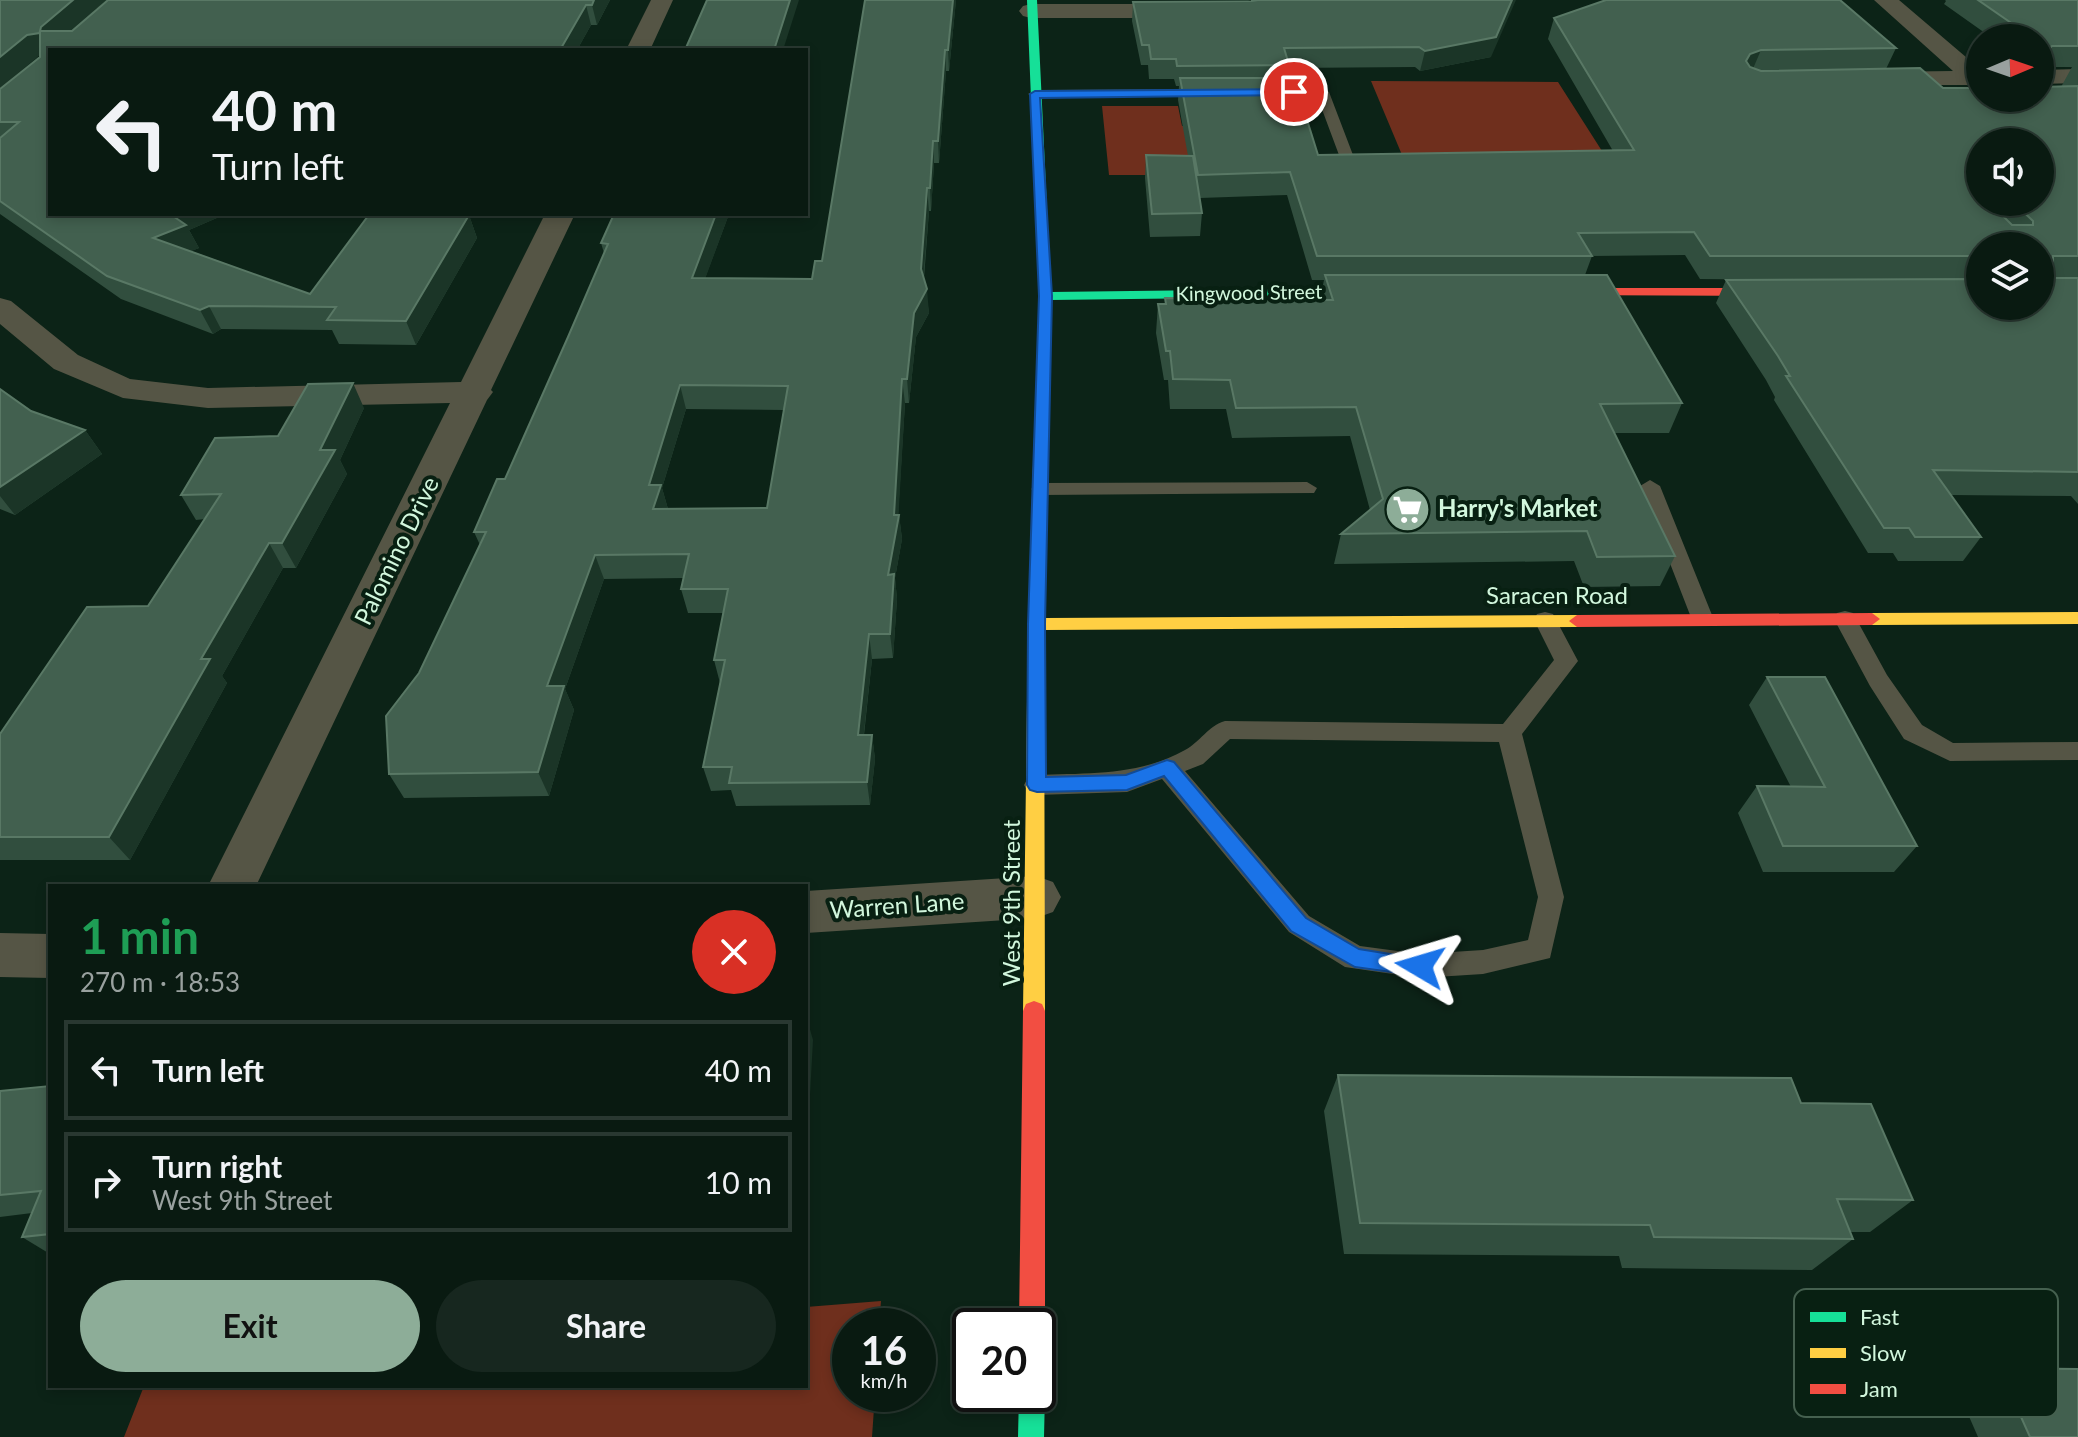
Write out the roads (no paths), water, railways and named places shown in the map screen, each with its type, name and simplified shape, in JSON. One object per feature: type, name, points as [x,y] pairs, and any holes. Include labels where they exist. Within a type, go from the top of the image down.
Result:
[{"type":"street","points":[[639,48],[662,0]]},
{"type":"street","points":[[1032,6],[1248,11],[1300,0]]},
{"type":"street","points":[[1885,0],[1966,68]]},
{"type":"street","name":"West 9th Street","points":[[1032,6],[1045,296],[1036,624],[1032,1308]]},
{"type":"street","points":[[2054,77],[2078,76]]},
{"type":"street","points":[[1848,80],[1966,78]]},
{"type":"street","name":"Palomino Drive","points":[[233,884],[476,392],[559,216]]},
{"type":"street","name":"Kingwood Street","points":[[1045,296],[1402,292]]},
{"type":"street","points":[[1544,292],[1807,292]]},
{"type":"street","points":[[0,308],[66,362],[123,388],[208,398],[476,392]]},
{"type":"street","name":"Saracen Road","points":[[1036,624],[2078,618]]},
{"type":"street","name":"Warren Lane","points":[[808,912],[1036,897]]},
{"type":"street","points":[[0,955],[48,956]]},
{"type":"street","points":[[1031,1437],[1032,1412]]},
{"type":"lane","points":[[1035,94],[1322,92],[1346,155]]},
{"type":"lane","points":[[1650,486],[1703,620]]},
{"type":"lane","points":[[1041,489],[1307,488]]},
{"type":"lane","points":[[1845,619],[1878,680],[1913,732],[1950,752],[2078,751]]},
{"type":"lane","points":[[1509,733],[1566,661],[1545,620]]},
{"type":"lane","points":[[1037,785],[1127,782],[1194,757],[1225,730],[1509,733]]},
{"type":"lane","points":[[1167,767],[1299,924],[1355,958],[1420,966],[1483,962],[1540,949],[1551,897],[1509,733]]},
{"type":"place","name":"Harry's Market","points":[[1407,509]]}]
